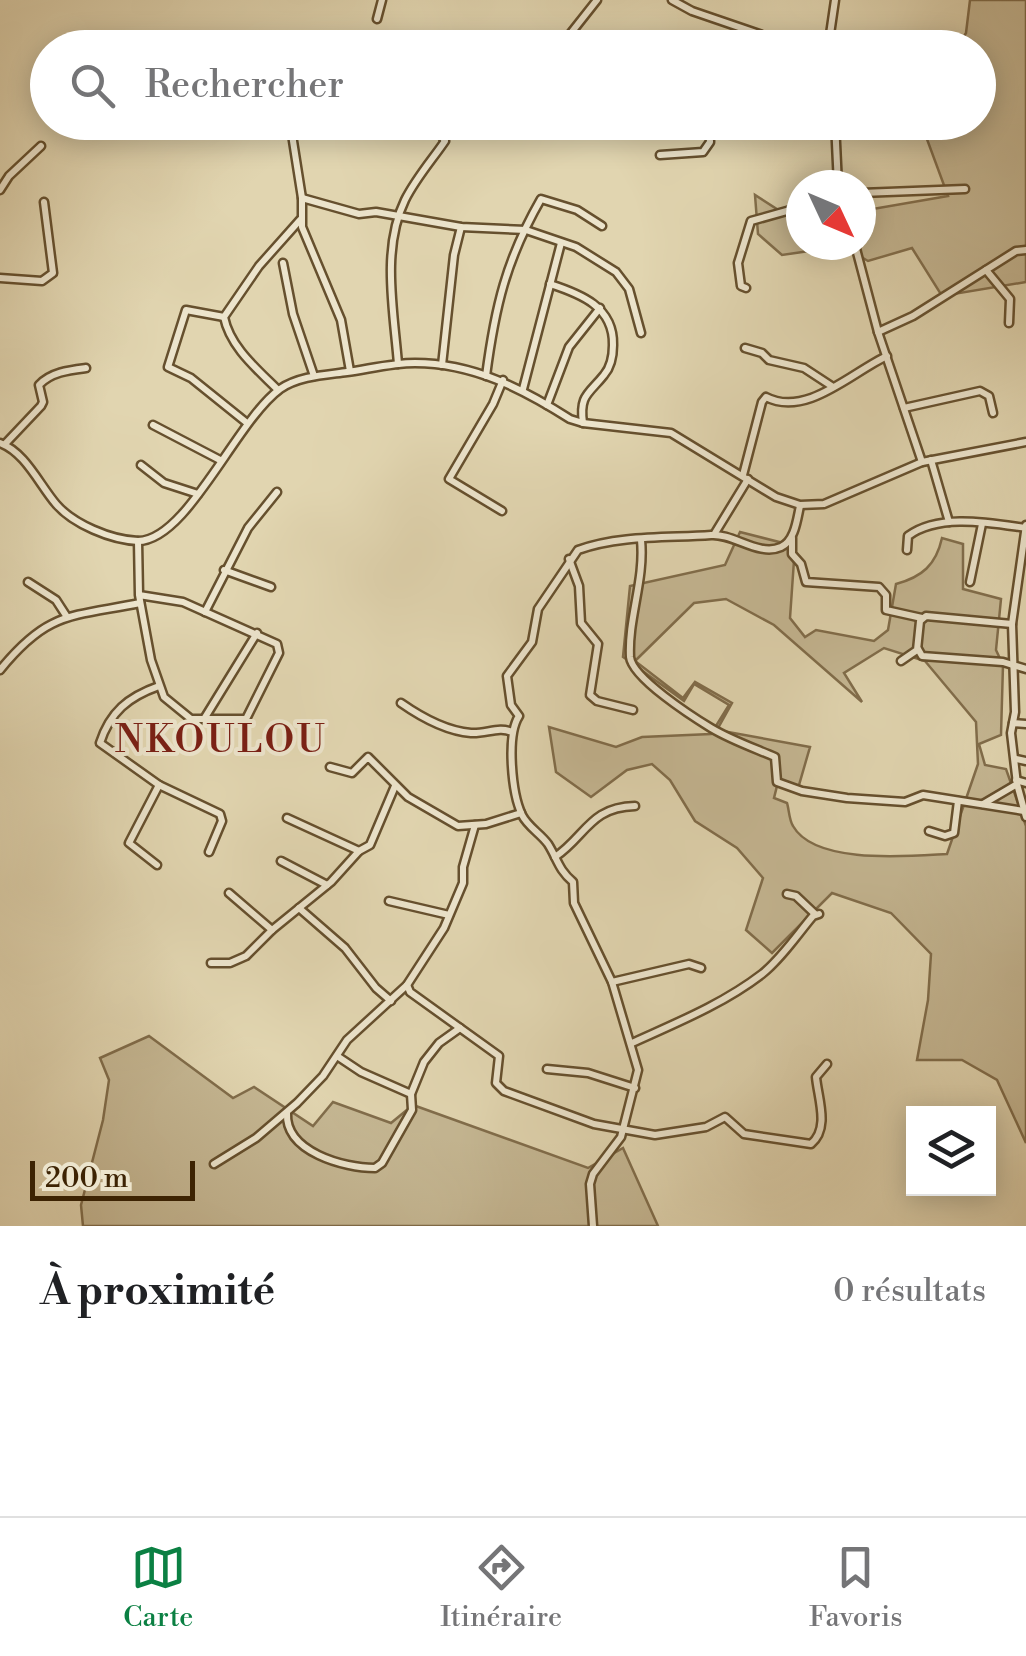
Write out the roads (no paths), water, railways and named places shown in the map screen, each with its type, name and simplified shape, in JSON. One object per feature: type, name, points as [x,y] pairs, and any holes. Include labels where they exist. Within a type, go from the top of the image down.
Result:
[{"type":"street","points":[[377,19],[382,0]]},
{"type":"street","points":[[573,30],[597,0]]},
{"type":"street","points":[[672,0],[692,12],[746,30]]},
{"type":"street","points":[[831,30],[836,0]]},
{"type":"street","points":[[293,140],[302,198],[301,219],[341,320],[350,371]]},
{"type":"street","points":[[398,364],[391,269],[398,217],[445,140]]},
{"type":"street","points":[[660,155],[706,149],[707,140]]},
{"type":"street","points":[[836,140],[837,170]]},
{"type":"street","points":[[0,190],[41,146]]},
{"type":"street","points":[[876,193],[965,189]]},
{"type":"street","points":[[302,198],[359,214],[376,212],[461,227],[526,230],[576,247],[616,272],[630,289],[641,334]]},
{"type":"street","points":[[486,376],[508,262],[544,198],[577,210],[602,226]]},
{"type":"street","points":[[0,278],[42,281],[52,273],[44,202]]},
{"type":"street","points":[[746,288],[741,286],[738,264],[751,222],[786,212]]},
{"type":"street","points":[[278,390],[236,346],[224,316],[259,266],[301,219]]},
{"type":"street","points":[[442,365],[454,254],[461,227]]},
{"type":"street","points":[[522,389],[561,244]]},
{"type":"street","points":[[878,332],[913,316],[1016,250],[1026,250]]},
{"type":"street","points":[[859,260],[878,332],[948,522]]},
{"type":"street","points":[[283,263],[293,314],[314,376]]},
{"type":"street","points":[[986,270],[1012,303],[1009,323]]},
{"type":"street","points":[[550,284],[576,293],[600,308],[612,326],[612,358],[582,404],[583,423]]},
{"type":"street","points":[[547,404],[569,347],[600,308]]},
{"type":"street","points":[[224,316],[184,312],[168,367],[191,378],[247,423]]},
{"type":"street","points":[[745,348],[762,353],[769,360],[804,368],[833,387]]},
{"type":"street","points":[[714,534],[745,477],[764,399],[792,404],[833,387],[888,356]]},
{"type":"street","points":[[86,368],[43,380],[41,406],[2,444],[15,450],[71,518],[111,535],[138,541],[150,540],[170,528],[247,423],[278,390],[314,376],[398,364],[442,365],[503,380],[583,423],[671,433],[776,496],[800,505],[824,504],[926,461],[1026,442]]},
{"type":"street","points":[[502,511],[449,478],[503,380]]},
{"type":"street","points":[[904,408],[980,392],[989,396],[993,413]]},
{"type":"street","points":[[153,425],[220,460]]},
{"type":"street","points":[[140,465],[164,483],[198,494]]},
{"type":"street","points":[[205,612],[248,528],[277,492]]},
{"type":"street","points":[[800,505],[792,554],[801,564],[806,582],[880,587],[886,595],[886,610],[922,618],[1012,624]]},
{"type":"street","points":[[641,540],[631,664],[675,704],[713,730],[772,756],[777,761],[777,782],[802,790],[876,800],[905,802],[923,794],[1025,814],[1013,724],[1012,624],[1026,527],[948,522],[912,532],[907,550]]},
{"type":"street","points":[[970,582],[982,524]]},
{"type":"street","points":[[593,1226],[589,1199],[593,1174],[618,1143],[638,1070],[612,982],[574,903],[573,882],[560,870],[556,857],[521,813],[513,780],[513,733],[519,716],[511,705],[508,676],[532,642],[538,609],[578,550],[600,543],[714,534],[778,549],[794,532]]},
{"type":"street","points":[[0,670],[42,627],[67,617],[139,599],[184,602],[273,640],[280,648],[250,716],[239,721],[184,715],[164,697],[158,686],[139,599],[138,541]]},
{"type":"street","points":[[569,559],[580,586],[580,623],[598,644],[590,695],[597,701],[633,710]]},
{"type":"street","points":[[224,570],[271,587]]},
{"type":"street","points":[[28,582],[56,600],[67,617]]},
{"type":"street","points":[[922,618],[918,647],[922,656],[1013,664],[1026,669]]},
{"type":"street","points":[[204,719],[257,633]]},
{"type":"street","points":[[1014,641],[1026,642]]},
{"type":"street","points":[[901,660],[918,647]]},
{"type":"street","points":[[158,686],[126,700],[114,713],[100,744],[159,785],[220,814],[222,821],[209,852]]},
{"type":"street","points":[[401,703],[436,723],[463,732],[484,733],[504,728],[513,733]]},
{"type":"street","points":[[1013,724],[1026,724]]},
{"type":"street","points":[[330,767],[352,773],[368,757],[395,786],[454,824],[476,825],[521,813]]},
{"type":"street","points":[[1016,759],[1026,761]]},
{"type":"street","points":[[983,804],[1020,782]]},
{"type":"street","points":[[157,865],[129,843],[159,785]]},
{"type":"street","points":[[211,963],[240,960],[327,885],[376,837],[395,786]]},
{"type":"street","points":[[928,831],[945,836],[954,833],[958,801]]},
{"type":"street","points":[[556,857],[600,814],[616,807],[634,806]]},
{"type":"street","points":[[287,818],[359,851]]},
{"type":"street","points":[[214,1164],[256,1138],[313,1088],[348,1040],[407,985],[449,916],[463,883],[463,867],[476,825]]},
{"type":"street","points":[[281,860],[327,885]]},
{"type":"street","points":[[229,893],[272,930]]},
{"type":"street","points":[[632,1043],[671,1022],[689,1018],[764,973],[817,914],[796,896],[787,894]]},
{"type":"street","points":[[389,901],[449,916]]},
{"type":"street","points":[[299,908],[345,948],[376,988],[392,1001]]},
{"type":"street","points":[[612,982],[689,964],[701,968]]},
{"type":"street","points":[[407,985],[410,992],[498,1056],[496,1083],[508,1094],[594,1124],[657,1136],[706,1126],[725,1117],[744,1134],[811,1144],[822,1125],[816,1077],[827,1064]]},
{"type":"street","points":[[287,1111],[289,1128],[305,1150],[376,1168],[412,1110],[410,1094],[427,1056],[461,1028]]},
{"type":"street","points":[[336,1055],[361,1072],[410,1094]]},
{"type":"street","points":[[548,1068],[588,1073],[635,1088]]},
{"type":"district","name":"NKOULOU","points":[[221,740]]}]
